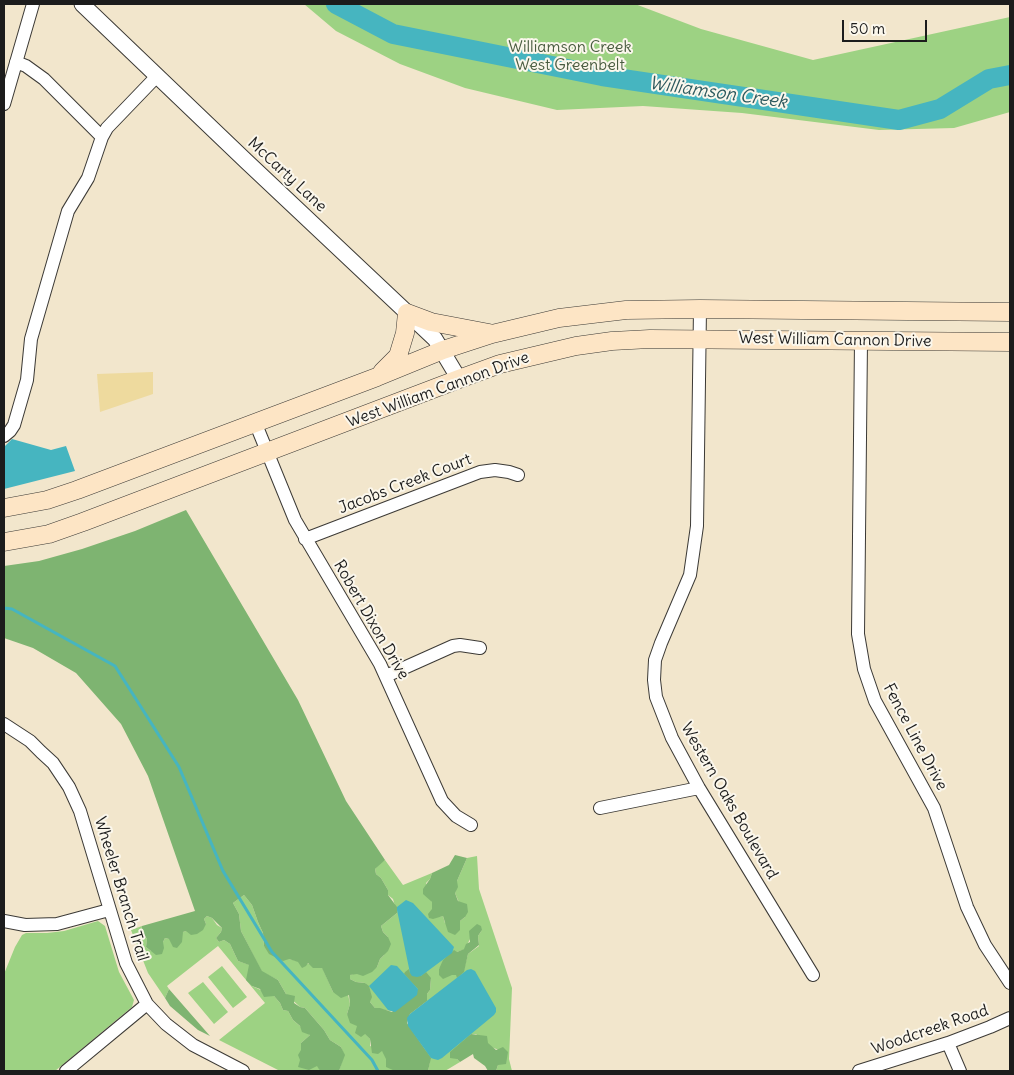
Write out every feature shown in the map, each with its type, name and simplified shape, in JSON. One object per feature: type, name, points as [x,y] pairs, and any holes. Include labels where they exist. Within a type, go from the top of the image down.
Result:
[{"type":"main road","name":"West William Cannon Drive","points":[[4,508],[47,500],[77,490],[377,377],[443,350],[492,334],[559,318],[602,312],[700,309],[1010,312]]},
{"type":"main road","points":[[377,377],[398,356],[405,332],[407,313],[431,322],[492,334]]},
{"type":"main road","name":"West William Cannon Drive","points":[[4,542],[49,534],[83,522],[500,364],[576,346],[640,339],[1010,342]]},
{"type":"street","points":[[4,104],[33,4]]},
{"type":"street","name":"McCarty Lane","points":[[82,4],[435,339],[459,379]]},
{"type":"street","points":[[16,62],[44,78],[102,137]]},
{"type":"street","points":[[4,436],[14,425],[27,380],[30,339],[68,211],[88,178],[102,137],[123,122],[160,80]]},
{"type":"street","name":"Western Oaks Boulevard","points":[[700,309],[697,526],[695,546],[690,575],[655,660],[654,680],[656,697],[661,714],[672,738],[699,788],[813,974]]},
{"type":"street","name":"Fence Line Drive","points":[[861,341],[858,634],[864,669],[875,701],[934,808],[967,907],[985,945],[1010,983]]},
{"type":"street","name":"Robert Dixon Drive","points":[[255,422],[295,520],[386,676],[442,801],[456,816],[471,825]]},
{"type":"street","name":"Jacobs Creek Court","points":[[305,539],[480,472],[496,470],[518,475]]},
{"type":"street","points":[[386,676],[453,646],[467,645],[480,648]]},
{"type":"street","name":"Wheeler Branch Trail","points":[[4,724],[30,741],[53,763],[69,787],[80,811],[126,963],[147,1004],[166,1024],[193,1045],[242,1071]]},
{"type":"street","points":[[600,808],[699,788]]},
{"type":"street","points":[[4,921],[25,925],[57,924],[109,910]]},
{"type":"street","points":[[66,1071],[147,1004]]},
{"type":"street","name":"Woodcreek Road","points":[[859,1071],[948,1043],[1010,1018]]},
{"type":"street","points":[[948,1043],[960,1071]]},
{"type":"green space","name":"Williamson Creek West Greenbelt","points":[[304,4],[635,4],[701,29],[813,60],[1010,17],[1010,112],[954,128],[879,130],[742,113],[643,106],[557,110],[465,88],[400,64],[336,31]]},
{"type":"green space","points":[[186,510],[298,700],[346,801],[385,860],[375,869],[376,874],[381,878],[388,890],[388,895],[397,907],[397,913],[381,926],[391,944],[372,972],[363,976],[357,974],[350,975],[350,979],[369,986],[372,997],[370,1002],[375,1008],[392,1012],[418,989],[404,974],[405,972],[409,969],[410,973],[421,976],[426,972],[431,978],[427,1001],[410,1014],[407,1023],[431,1058],[428,1071],[395,1071],[386,1067],[386,1059],[382,1051],[378,1054],[372,1053],[370,1039],[365,1034],[361,1037],[355,1033],[357,1026],[350,1023],[347,1014],[350,1004],[349,995],[341,998],[333,992],[322,968],[313,968],[308,963],[302,968],[298,962],[289,959],[283,961],[269,954],[264,946],[263,933],[252,905],[244,895],[233,903],[239,914],[241,931],[262,971],[278,980],[286,994],[295,996],[294,1003],[305,1008],[330,1040],[341,1047],[345,1055],[339,1071],[320,1071],[317,1066],[309,1070],[298,1067],[301,1043],[310,1035],[302,1032],[300,1026],[293,1020],[288,1011],[283,1010],[274,996],[264,997],[260,989],[252,986],[246,980],[249,965],[238,961],[230,944],[224,940],[219,942],[216,938],[222,928],[212,918],[207,916],[204,919],[206,924],[203,930],[197,934],[191,935],[186,931],[183,932],[182,942],[177,948],[173,947],[169,939],[165,938],[162,954],[156,955],[146,947],[147,939],[141,931],[142,926],[195,911],[148,776],[121,724],[76,673],[33,648],[4,638],[4,566],[39,561],[82,549],[135,531]]},
{"type":"green space","points":[[455,855],[467,858],[457,881],[458,887],[455,893],[458,901],[467,904],[468,912],[460,921],[460,930],[455,935],[448,932],[443,916],[433,919],[429,918],[428,914],[432,909],[432,902],[423,894],[423,889],[432,873],[449,865]]},
{"type":"green space","points":[[477,856],[479,889],[512,988],[509,1059],[512,1071],[496,1071],[499,1050],[491,1047],[476,1034],[471,1034],[457,1059],[460,1062],[445,1071],[428,1071],[430,1061],[410,1014],[427,1001],[431,978],[395,1012],[375,1008],[370,1002],[371,994],[365,983],[350,979],[350,975],[377,967],[384,955],[388,937],[383,932],[381,926],[397,913],[393,899],[388,895],[388,890],[381,878],[376,874],[375,869],[380,863],[385,860],[403,885],[432,873],[426,883],[432,902],[432,909],[437,917],[443,916],[445,923],[460,921],[465,917],[455,893],[457,881],[467,858]],"holes":[[[482,930],[478,936],[479,946],[468,954],[464,969],[456,975],[439,969],[457,952],[465,949],[471,937]]]},
{"type":"green space","points":[[244,895],[252,905],[263,933],[264,946],[289,959],[322,967],[333,992],[348,994],[350,1004],[347,1014],[370,1039],[370,1046],[382,1050],[395,1071],[339,1071],[344,1055],[341,1047],[330,1040],[305,1008],[300,1007],[286,994],[278,980],[262,972],[241,931],[239,914],[233,903]]},
{"type":"green space","points":[[207,916],[212,918],[222,928],[216,938],[219,942],[224,940],[230,944],[238,961],[250,965],[252,986],[274,996],[283,1010],[288,1011],[293,1020],[310,1035],[301,1043],[301,1050],[318,1066],[320,1071],[280,1071],[219,1040],[265,1003],[218,946],[167,986],[169,989],[165,998],[148,973],[131,930],[142,926],[141,931],[147,939],[146,947],[151,951],[163,942],[165,938],[169,939],[206,924],[204,919]]},
{"type":"green space","points":[[98,921],[105,926],[119,972],[134,1000],[132,1007],[55,1071],[4,1071],[4,974],[22,935],[26,933],[64,931]]},
{"type":"green space","points":[[477,924],[481,926],[482,930],[478,936],[479,945],[468,954],[464,972],[457,978],[456,975],[452,975],[443,979],[439,975],[439,969],[443,960],[454,950],[457,952],[464,949],[466,944],[470,942],[469,931]]},
{"type":"green space","points":[[222,966],[247,997],[233,1008],[208,977]]},
{"type":"green space","points":[[203,982],[228,1012],[214,1024],[188,993]]},
{"type":"green space","points":[[169,989],[210,1036],[198,1030],[170,1006],[165,998]]},
{"type":"green space","points":[[471,1034],[487,1036],[488,1043],[496,1050],[503,1047],[508,1052],[506,1064],[498,1065],[496,1071],[488,1071],[485,1066],[474,1058],[473,1054],[460,1062],[457,1059],[450,1058],[450,1052]]},
{"type":"sand","points":[[153,372],[153,394],[100,412],[97,374]]},
{"type":"water","points":[[12,439],[51,450],[66,446],[75,471],[4,489],[4,447]]},
{"type":"water","points":[[406,900],[413,903],[454,947],[452,953],[417,977],[412,976],[410,973],[397,910],[397,907]]},
{"type":"water","points":[[391,965],[397,966],[418,989],[417,995],[395,1012],[388,1010],[369,986]]},
{"type":"water","points":[[467,970],[475,971],[496,1008],[496,1012],[442,1058],[438,1060],[431,1058],[408,1026],[407,1018]]},
{"type":"waterway","name":"Williamson Creek","points":[[336,4],[393,34],[602,76],[899,120],[940,109],[989,79],[1010,75]]},
{"type":"waterway","points":[[4,608],[12,609],[115,666],[179,767],[223,871],[272,952],[372,1060],[378,1071]]}]
